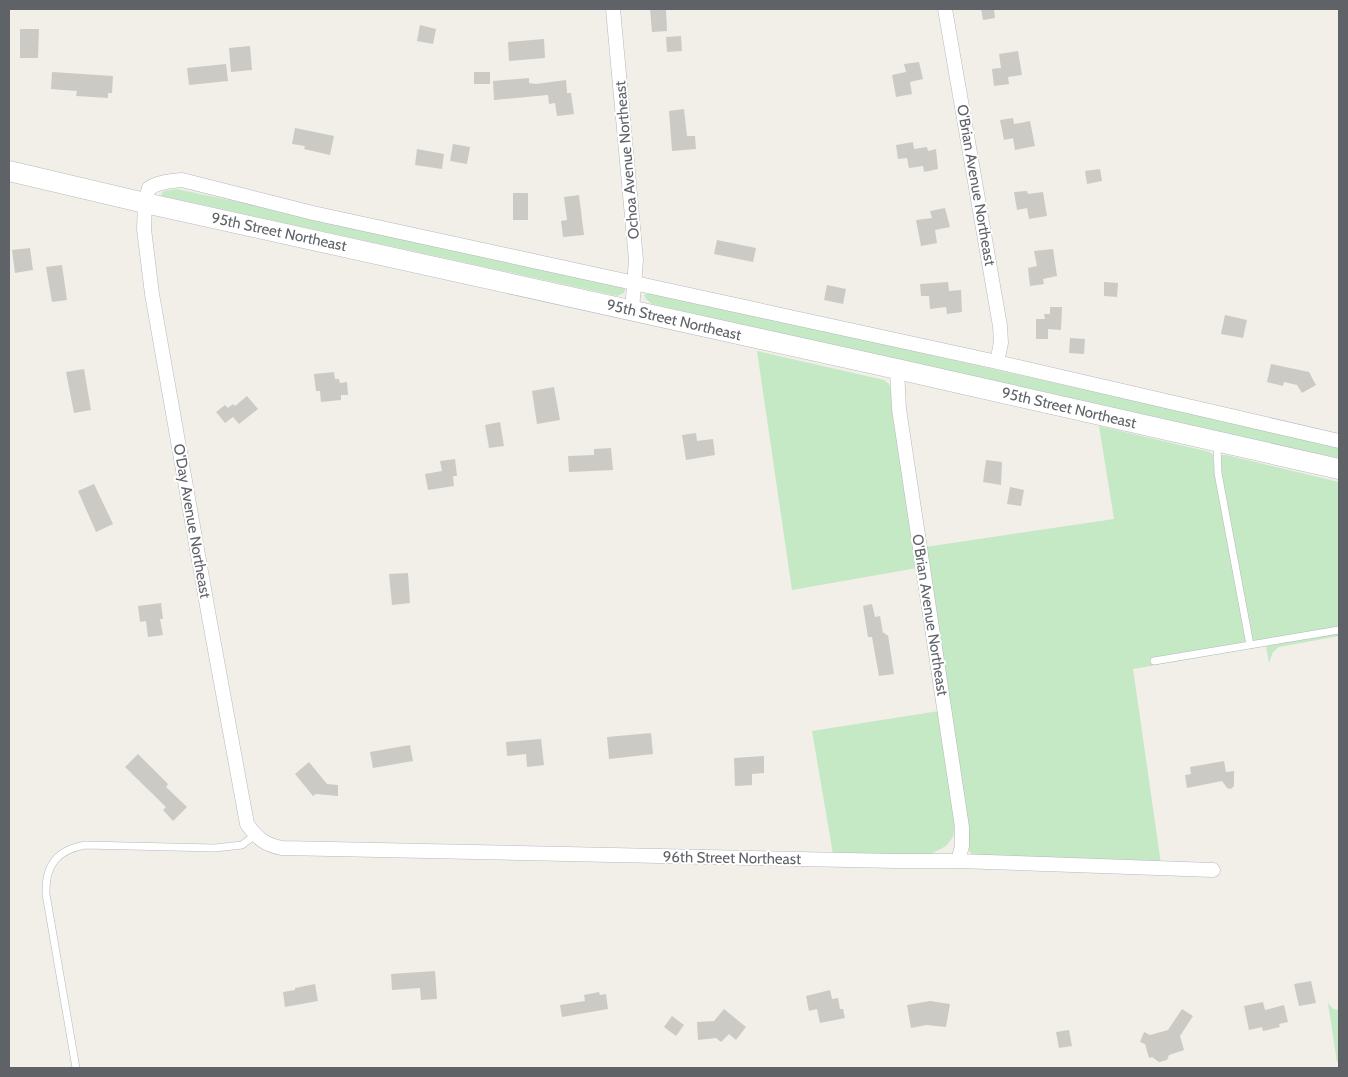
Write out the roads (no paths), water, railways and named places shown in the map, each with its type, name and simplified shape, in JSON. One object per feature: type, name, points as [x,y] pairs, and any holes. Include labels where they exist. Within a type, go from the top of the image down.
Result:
[{"type":"main road","name":"95th Street Northeast","points":[[9,171],[1339,469]]},
{"type":"street","name":"Ochoa Avenue Northeast","points":[[613,9],[636,260],[632,310]]},
{"type":"street","name":"O'Brian Avenue Northeast","points":[[945,9],[1000,326],[1001,343],[997,362]]},
{"type":"street","points":[[145,203],[149,188],[156,184],[182,180],[313,213],[997,362],[1339,441]]},
{"type":"street","name":"O'Day Avenue Northeast","points":[[145,203],[144,229],[152,294],[247,824],[255,835]]},
{"type":"street","name":"O'Brian Avenue Northeast","points":[[897,369],[899,409],[962,827],[962,846],[958,861]]},
{"type":"street","name":"96th Street Northeast","points":[[255,835],[270,846],[282,848],[958,861],[1213,870]]},
{"type":"lane","points":[[1217,442],[1218,473],[1250,645]]},
{"type":"lane","points":[[1154,661],[1339,630]]},
{"type":"lane","points":[[76,1068],[46,894],[45,884],[54,862],[62,852],[73,847],[85,845],[237,847],[255,835]]}]
